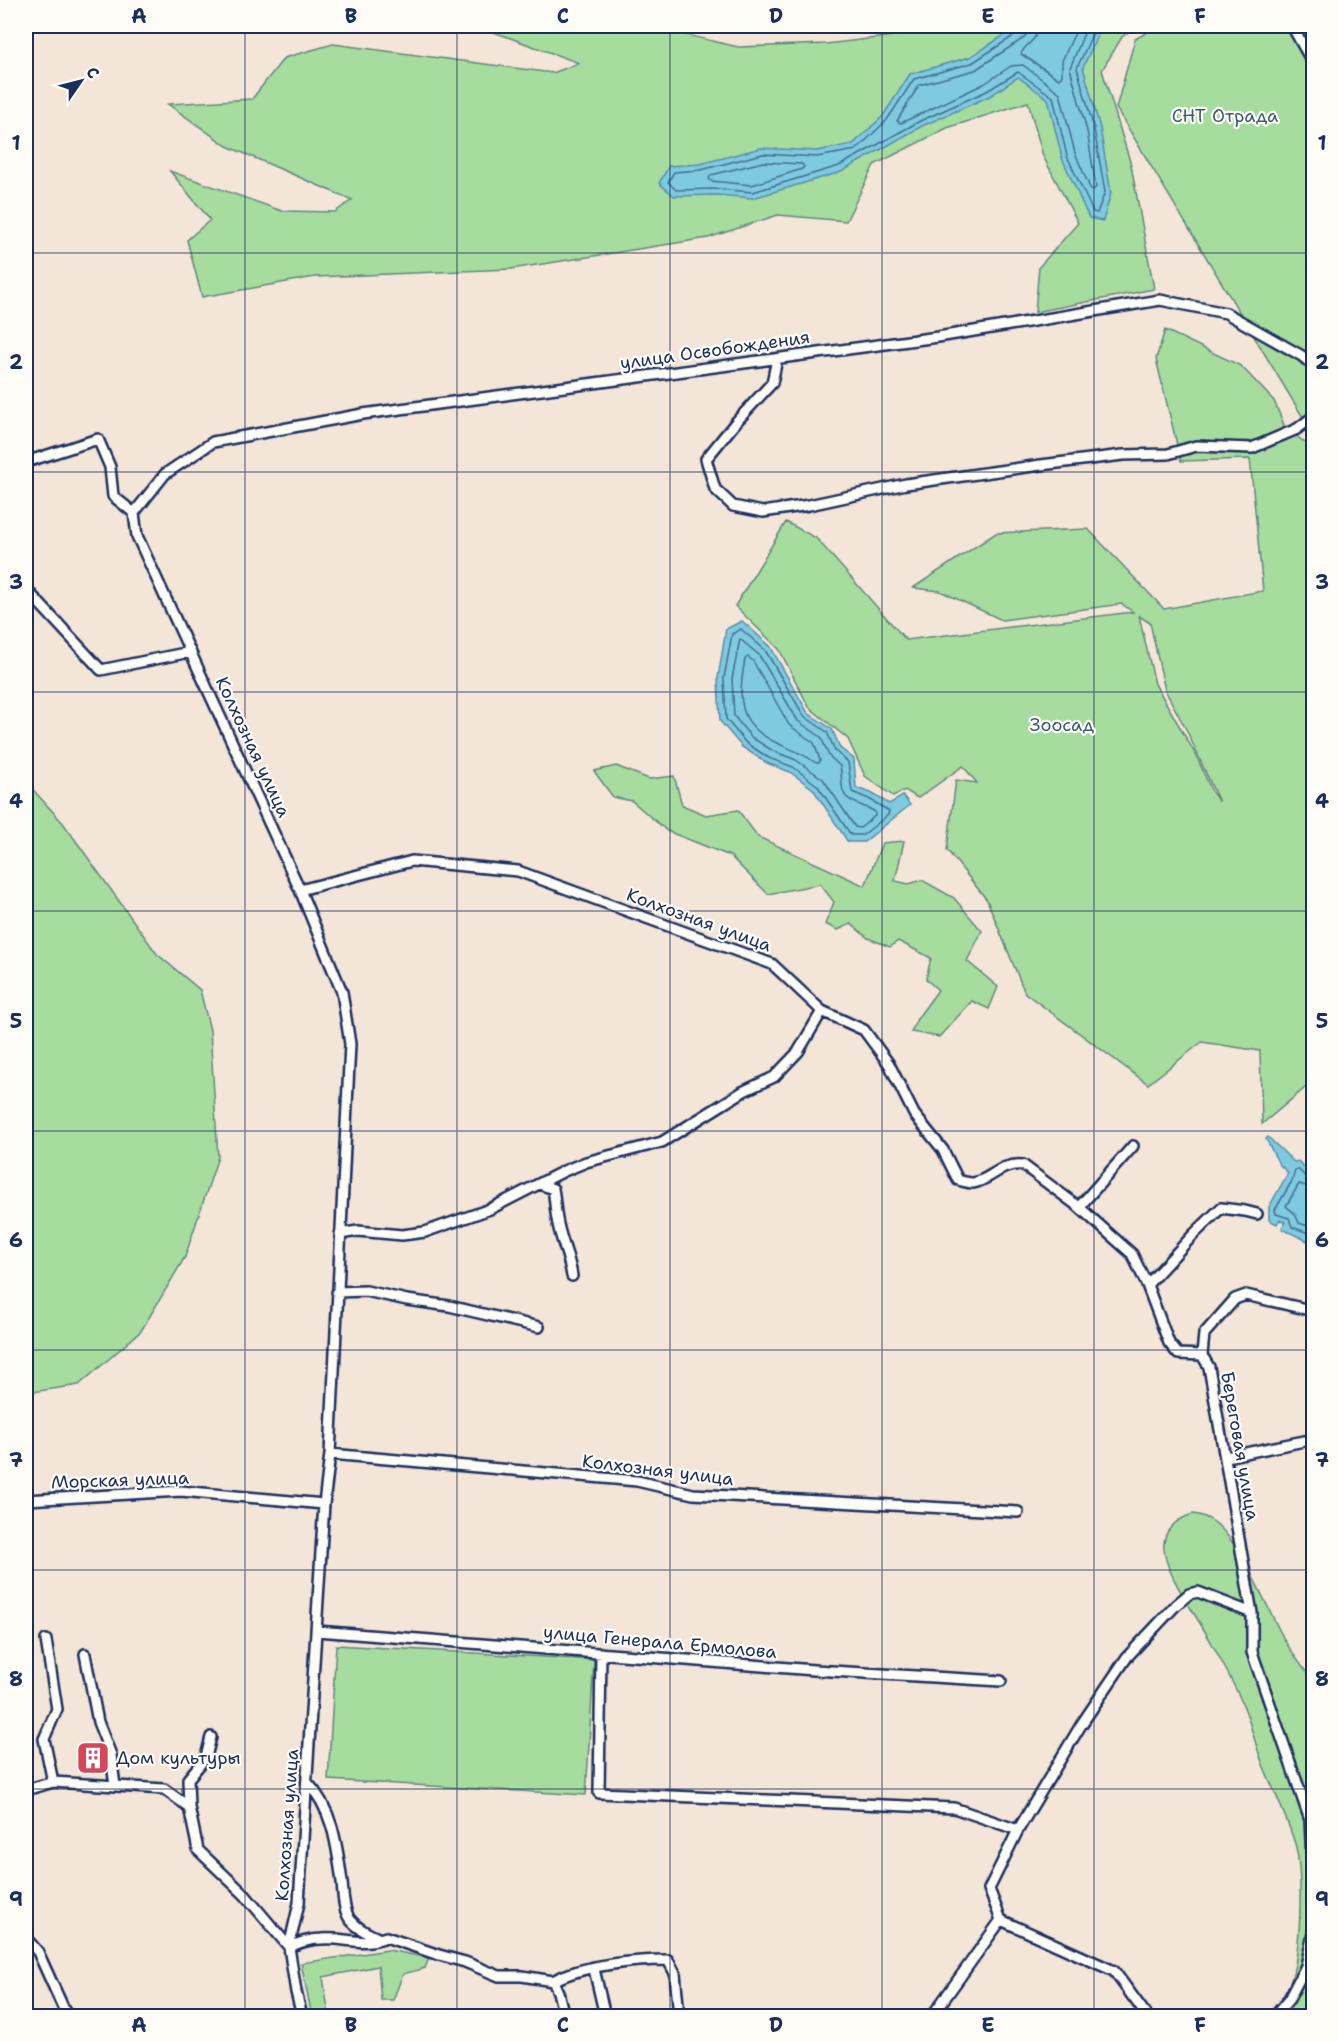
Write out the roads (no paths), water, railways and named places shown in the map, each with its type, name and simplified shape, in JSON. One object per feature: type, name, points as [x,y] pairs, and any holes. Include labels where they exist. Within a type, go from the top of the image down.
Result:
[{"type":"street","points":[[1292,26],[1314,65]]},
{"type":"street","name":"улица Освобождения","points":[[134,513],[165,474],[213,442],[363,414],[938,337],[1160,300],[1226,313],[1302,356],[1314,366]]},
{"type":"street","points":[[777,358],[772,383],[706,459],[715,489],[734,507],[763,512],[809,505],[906,484],[1123,455],[1168,454],[1196,446],[1252,448],[1297,429],[1314,416]]},
{"type":"street","points":[[26,462],[98,439],[110,467],[113,496],[134,513]]},
{"type":"street","name":"Колхозная улица","points":[[134,513],[137,536],[300,890],[342,992],[350,1044],[330,1454],[324,1504],[299,1903],[289,1947],[302,2016]]},
{"type":"street","points":[[26,589],[101,670],[190,652]]},
{"type":"street","name":"Колхозная улица","points":[[300,890],[412,861],[518,871],[772,964],[822,1011],[864,1030],[889,1064],[914,1114],[943,1150],[958,1180],[974,1183],[1007,1166],[1023,1165],[1079,1207]]},
{"type":"street","points":[[340,1234],[358,1231],[402,1234],[425,1232],[490,1209],[586,1162],[662,1142],[744,1091],[774,1077],[798,1052],[822,1011]]},
{"type":"street","points":[[1079,1207],[1132,1146]]},
{"type":"street","points":[[540,1184],[553,1189],[557,1219],[572,1275]]},
{"type":"street","name":"Береговая улица","points":[[1079,1207],[1132,1254],[1147,1285],[1169,1343],[1178,1354],[1202,1355],[1209,1367],[1252,1613],[1252,1652],[1312,1819],[1314,1906]]},
{"type":"street","points":[[1147,1285],[1221,1208],[1245,1210],[1257,1214]]},
{"type":"street","points":[[337,1292],[366,1291],[449,1306],[539,1328]]},
{"type":"street","points":[[1202,1355],[1204,1334],[1235,1299],[1246,1295],[1314,1311]]},
{"type":"street","points":[[1226,1457],[1314,1439]]},
{"type":"street","name":"Колхозная улица","points":[[330,1454],[637,1481],[693,1494],[1018,1512]]},
{"type":"street","name":"Морская улица","points":[[26,1500],[181,1491],[324,1504]]},
{"type":"street","points":[[1147,2016],[1114,1971],[1001,1920],[989,1889],[1018,1830],[1081,1725],[1127,1657],[1176,1605],[1189,1594],[1198,1592],[1252,1613]]},
{"type":"street","name":"улица Генерала Ермолова","points":[[317,1631],[814,1670],[1001,1681]]},
{"type":"street","points":[[46,1640],[57,1709],[44,1739],[53,1782]]},
{"type":"street","points":[[601,1653],[599,1794],[954,1809],[1018,1830]]},
{"type":"street","points":[[85,1654],[98,1722],[111,1755],[115,1786]]},
{"type":"street","points":[[211,1737],[206,1757],[188,1779],[189,1807],[198,1850],[245,1895],[289,1947],[304,1941],[321,1939],[371,1943],[386,1937],[465,1962],[499,1976],[522,1976],[553,1981],[594,1969],[641,1960],[668,1960],[675,1973],[679,2016]]},
{"type":"street","points":[[26,1790],[53,1782],[164,1789],[189,1807]]},
{"type":"street","points":[[307,1782],[323,1807],[333,1829],[339,1852],[345,1908],[350,1919],[361,1929],[380,1939]]},
{"type":"street","points":[[932,2016],[1001,1920]]},
{"type":"street","points":[[1275,2016],[1289,1999],[1306,1966],[1314,1929]]},
{"type":"street","points":[[26,1938],[38,1952],[67,2016]]},
{"type":"street","points":[[594,1969],[605,2016]]},
{"type":"street","points":[[553,1981],[564,2016]]},
{"type":"water","points":[[1019,26],[1102,26],[1083,67],[1100,128],[1111,193],[1103,221],[1089,218],[1062,158],[1048,99],[1018,77],[990,96],[922,126],[841,172],[753,198],[716,195],[674,196],[659,183],[669,166],[700,164],[761,148],[817,151],[853,144],[883,116],[910,74],[970,57]]},
{"type":"water","points":[[742,621],[770,646],[808,713],[832,729],[840,748],[854,759],[856,788],[871,793],[889,804],[903,796],[910,805],[864,842],[848,842],[813,789],[790,772],[767,763],[742,747],[720,721],[718,678],[726,629]]},
{"type":"water","points":[[1268,1137],[1294,1162],[1298,1161],[1313,1176],[1314,1238],[1310,1242],[1282,1229],[1285,1222],[1279,1220],[1277,1224],[1269,1220],[1269,1207],[1288,1173],[1279,1164],[1266,1139]]},
{"type":"place","name":"Дом культуры","points":[[93,1758]]},
{"type":"park label","name":"СНТ Отрада","points":[[1225,116]]},
{"type":"park label","name":"Зоосад","points":[[1062,725]]}]
